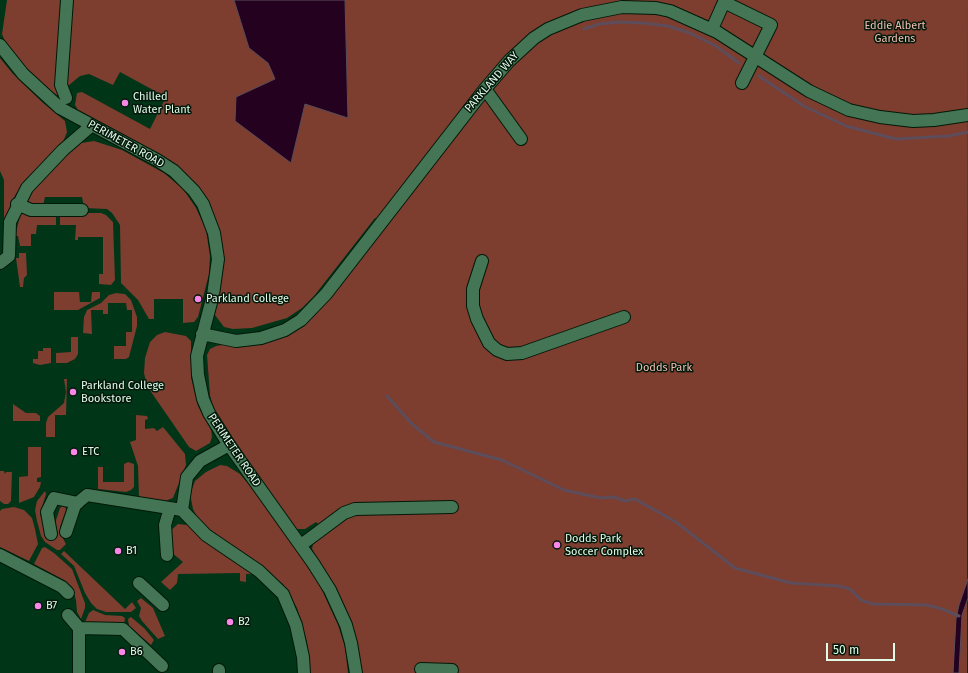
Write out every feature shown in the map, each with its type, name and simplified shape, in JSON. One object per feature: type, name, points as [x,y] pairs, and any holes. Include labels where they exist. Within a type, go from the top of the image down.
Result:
[{"type":"street","points":[[66,98],[61,85],[67,0]]},
{"type":"street","points":[[712,29],[724,2],[771,25],[742,83]]},
{"type":"street","name":"PARKLAND WAY","points":[[202,334],[236,341],[261,338],[285,330],[301,320],[326,294],[485,89],[509,61],[534,38],[562,22],[598,11],[622,7],[656,8],[681,16],[712,29],[809,91],[828,101],[865,115],[913,121],[934,120],[968,115]]},
{"type":"street","name":"PERIMETER ROAD","points":[[0,45],[23,74],[52,102],[174,171],[194,191],[203,204],[214,232],[218,259],[213,295],[197,356],[200,384],[209,413],[229,445],[301,545],[330,590],[339,606],[351,643],[356,673]]},
{"type":"street","points":[[485,89],[521,139]]},
{"type":"street","points":[[0,263],[9,256],[10,222],[17,204],[27,188],[63,150],[92,125]]},
{"type":"street","points":[[17,204],[31,210],[82,210]]},
{"type":"street","points":[[482,260],[473,289],[473,306],[477,319],[489,343],[497,350],[507,354],[522,353],[624,316]]},
{"type":"street","points":[[167,555],[165,525],[176,509],[187,477],[200,461],[229,445]]},
{"type":"street","points":[[66,532],[75,505],[87,496],[176,509],[206,534],[259,571],[283,594],[296,625],[303,657],[304,673]]},
{"type":"street","points":[[52,534],[47,512],[54,498],[78,503]]},
{"type":"street","points":[[301,545],[344,513],[355,509],[452,507]]},
{"type":"street","points":[[0,555],[62,587],[68,593]]},
{"type":"street","points":[[139,584],[163,605]]},
{"type":"street","points":[[68,614],[79,628],[76,672]]},
{"type":"street","points":[[79,628],[123,629],[162,666]]},
{"type":"street","points":[[421,669],[452,670]]},
{"type":"green space","name":"Dodds Park","points":[[7,0],[234,0],[249,48],[268,63],[275,79],[236,97],[291,163],[305,104],[348,118],[345,0],[968,0],[967,673],[360,673],[350,626],[341,598],[312,549],[313,544],[327,532],[316,522],[305,529],[296,529],[222,426],[214,412],[210,395],[207,355],[210,349],[216,346],[284,335],[386,224],[375,218],[314,296],[302,308],[287,318],[252,328],[233,329],[224,327],[215,315],[215,305],[223,266],[222,243],[216,221],[202,192],[187,175],[162,156],[78,110],[75,105],[77,93],[82,92],[150,129],[166,97],[120,72],[113,85],[89,74],[80,76],[57,95],[48,90],[25,70],[8,49],[2,34]]},
{"type":"green space","points":[[0,58],[13,74],[42,102],[65,121],[67,132],[63,142],[24,181],[13,199],[4,226],[4,180],[0,171]]},
{"type":"green space","points":[[94,141],[122,150],[164,173],[183,189],[196,208],[206,230],[210,256],[209,274],[198,317],[194,322],[183,323],[183,299],[154,299],[154,319],[149,319],[138,300],[121,283],[120,225],[112,213],[107,209],[84,208],[82,197],[45,197],[43,206],[26,203],[30,193],[35,187],[74,148],[81,143]]},
{"type":"green space","points":[[21,212],[56,214],[56,225],[37,225],[36,234],[31,234],[31,246],[20,246],[18,236],[15,236]]},
{"type":"green space","points":[[60,213],[101,213],[106,215],[113,222],[115,280],[111,285],[99,284],[99,274],[103,274],[103,237],[78,237],[78,240],[75,240],[76,225],[60,225]]},
{"type":"green space","points":[[19,253],[26,253],[27,275],[24,278],[23,287],[20,287],[16,258],[19,258]]},
{"type":"green space","points":[[54,292],[79,292],[80,302],[91,302],[92,292],[100,292],[100,298],[78,310],[54,310]]},
{"type":"green space","points":[[116,293],[125,294],[131,300],[137,317],[137,326],[129,357],[126,359],[114,359],[114,346],[126,346],[126,332],[132,332],[132,310],[127,310],[126,303],[108,303],[108,314],[103,314],[103,310],[91,310],[92,334],[83,333],[84,317],[87,310],[101,303],[109,295]]},
{"type":"green space","points":[[165,332],[186,336],[191,341],[191,377],[198,406],[211,430],[212,437],[210,443],[196,451],[189,447],[147,386],[144,373],[145,358],[150,342],[157,335]]},
{"type":"green space","points":[[71,337],[78,337],[78,354],[75,359],[67,363],[56,363],[56,353],[71,352]]},
{"type":"green space","points":[[43,348],[51,348],[51,363],[40,365],[33,363],[33,359],[38,359],[38,351],[43,351]]},
{"type":"green space","points":[[64,379],[67,379],[66,415],[55,415],[55,437],[46,437],[46,423],[48,417],[64,403],[66,392]]},
{"type":"green space","points":[[13,404],[26,413],[36,413],[40,416],[40,421],[13,421]]},
{"type":"green space","points":[[136,415],[147,416],[148,419],[145,420],[145,429],[154,428],[157,431],[163,427],[185,454],[186,465],[173,498],[165,501],[139,498],[138,466],[130,442],[136,440]]},
{"type":"green space","points":[[28,447],[41,447],[41,477],[37,478],[37,482],[41,482],[40,487],[34,497],[19,503],[19,477],[28,476]]},
{"type":"green space","points":[[128,462],[134,464],[134,487],[131,490],[126,492],[98,489],[98,467],[103,467],[103,482],[124,482],[124,464]]},
{"type":"green space","points":[[220,465],[227,466],[240,474],[316,577],[338,625],[345,647],[348,673],[310,673],[307,642],[297,608],[283,584],[200,523],[193,509],[190,494],[195,481],[206,472]]},
{"type":"green space","points":[[0,471],[4,471],[5,474],[6,472],[12,472],[11,501],[8,504],[4,504],[0,501]]},
{"type":"green space","points":[[45,491],[46,494],[40,514],[45,529],[46,539],[55,539],[56,520],[60,508],[65,506],[66,510],[60,527],[60,533],[66,544],[60,550],[57,550],[45,542],[41,536],[37,521],[35,510],[37,501]]},
{"type":"green space","points":[[14,507],[24,510],[32,518],[38,544],[29,561],[0,547],[0,511],[2,509]]},
{"type":"green space","points":[[178,524],[187,525],[203,539],[255,574],[246,574],[246,582],[240,581],[240,573],[178,574],[177,583],[170,590],[161,582],[183,562],[171,552],[169,532]]},
{"type":"green space","points":[[45,547],[72,569],[85,603],[85,608],[81,619],[77,612],[76,600],[72,587],[64,580],[34,564],[42,548]]},
{"type":"green space","points":[[64,551],[125,609],[132,602],[136,608],[131,612],[106,612],[97,609],[85,593],[74,566],[61,554]]},
{"type":"green space","points":[[141,598],[153,608],[165,636],[158,639],[142,621],[139,616],[141,608],[137,601]]},
{"type":"green space","points":[[93,610],[105,615],[122,616],[125,618],[124,624],[118,622],[85,622],[89,613]]},
{"type":"green space","points":[[131,617],[144,628],[154,640],[151,645],[129,626],[128,619]]},
{"type":"shaded area","points":[[234,0],[345,0],[348,118],[305,104],[291,163],[235,121],[236,97],[275,79],[268,63],[249,48]]},
{"type":"shaded area","points":[[968,579],[968,598],[962,615],[959,673],[953,673],[956,619]]},
{"type":"waterway","points":[[584,29],[599,24],[619,22],[668,26],[690,33],[716,46],[739,63]]},
{"type":"waterway","points":[[759,76],[804,106],[846,126],[896,139],[949,136],[968,132]]},
{"type":"waterway","points":[[387,396],[412,424],[434,442],[502,460],[564,490],[601,498],[613,497],[625,501],[635,499],[676,522],[735,568],[791,583],[839,586],[850,589],[861,600],[873,604],[927,605],[959,616]]},
{"type":"place","name":"Chilled Water Plant","points":[[125,103]]},
{"type":"place","name":"Parkland College","points":[[198,299]]},
{"type":"place","name":"Parkland College Bookstore","points":[[73,392]]},
{"type":"place","name":"ETC","points":[[74,452]]},
{"type":"place","name":"Dodds Park Soccer Complex","points":[[557,545]]},
{"type":"place","name":"B1","points":[[118,551]]},
{"type":"place","name":"B7","points":[[38,606]]},
{"type":"place","name":"B2","points":[[230,622]]},
{"type":"place","name":"B6","points":[[122,652]]},
{"type":"park label","name":"Eddie Albert Gardens","points":[[895,32]]}]
